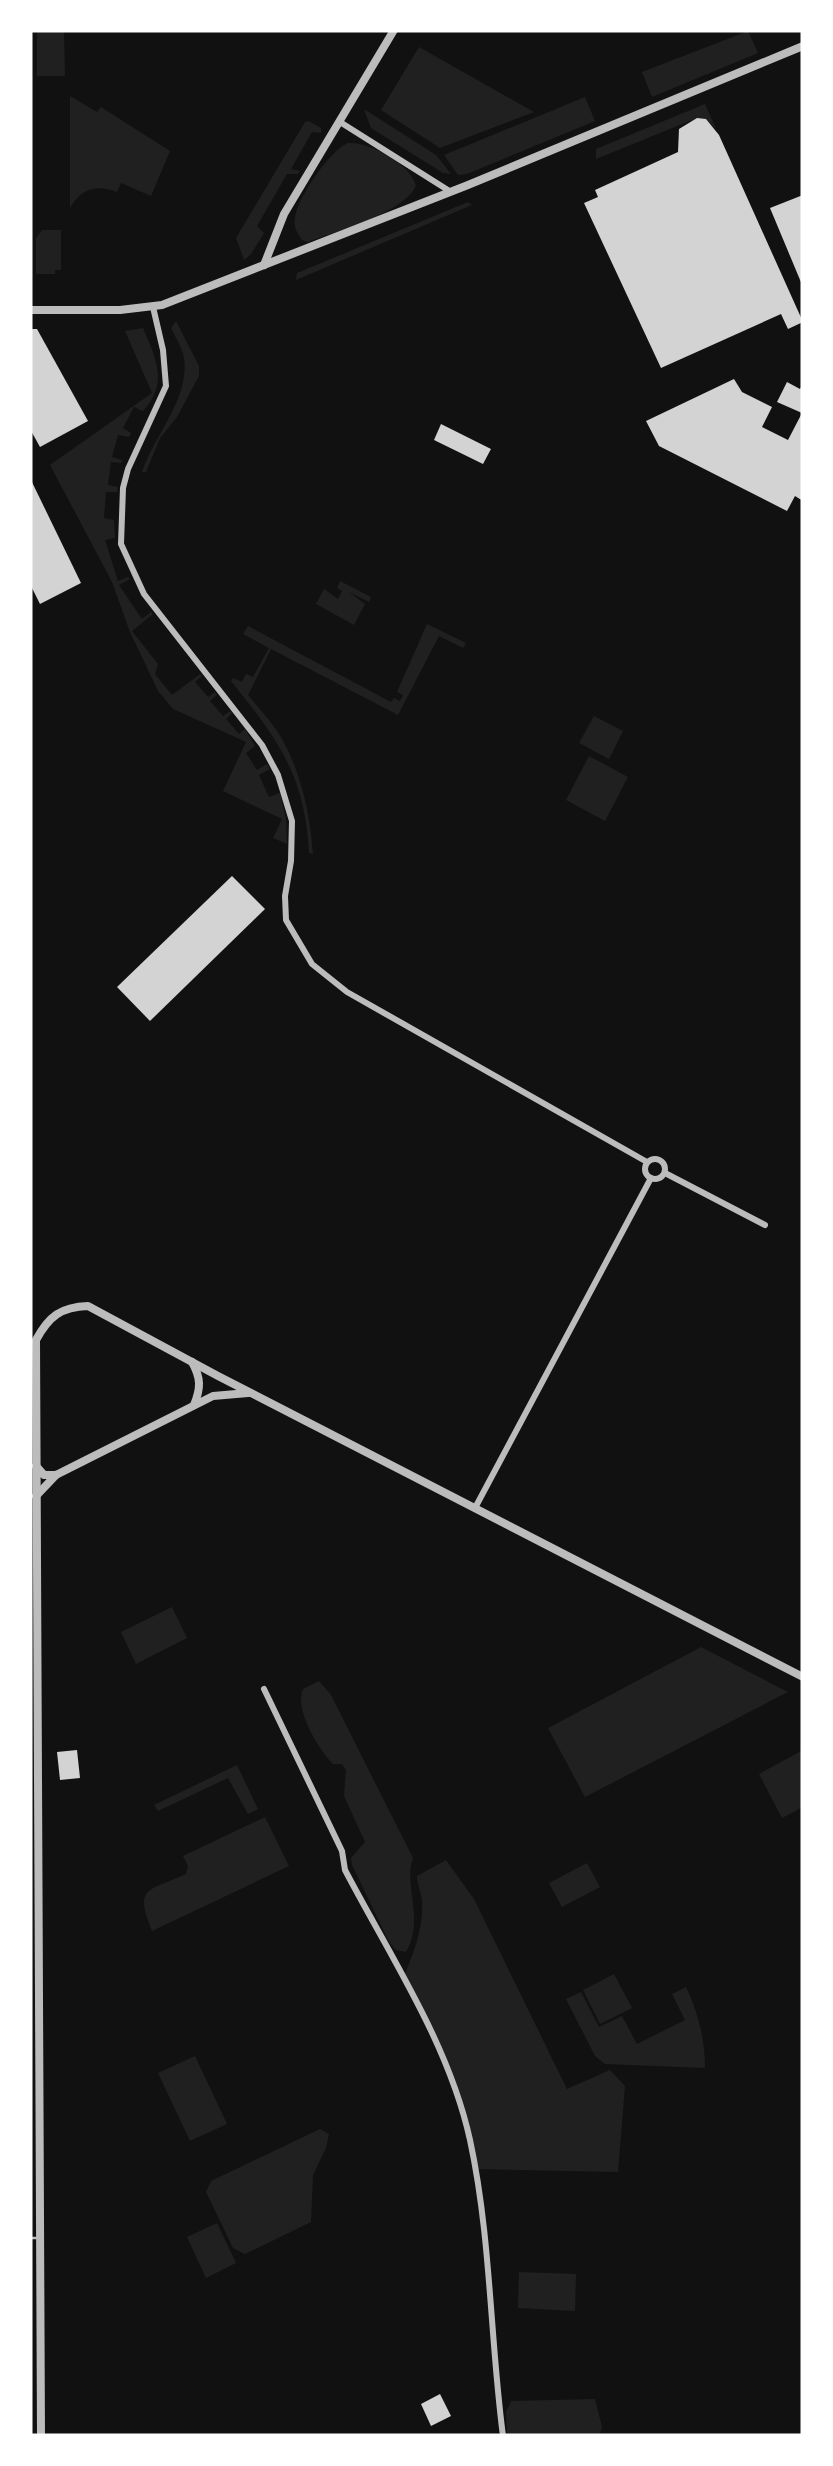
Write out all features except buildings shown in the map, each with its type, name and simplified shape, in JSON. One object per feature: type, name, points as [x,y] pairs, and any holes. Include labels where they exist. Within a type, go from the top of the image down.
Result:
[{"type":"street","points":[[264,265],[284,214],[394,30]]},
{"type":"street","points":[[30,310],[152,307],[451,192],[803,46]]},
{"type":"street","points":[[340,122],[451,192]]},
{"type":"street","points":[[152,307],[164,350],[166,386],[162,401],[133,452],[126,478],[121,544],[144,594],[262,745],[278,775],[292,821],[285,896],[286,920],[293,934],[312,964],[347,992],[647,1162],[660,1159],[665,1174]]},
{"type":"street","points":[[647,1162],[645,1172],[650,1178],[658,1179],[665,1174]]},
{"type":"street","points":[[665,1174],[766,1224]]},
{"type":"street","points":[[475,1509],[650,1178]]},
{"type":"street","points":[[41,2436],[35,2238],[36,1340],[55,1313],[88,1306],[803,1677]]},
{"type":"street","points":[[189,1358],[199,1375],[200,1391],[194,1406]]},
{"type":"street","points":[[36,1496],[56,1475],[194,1406],[225,1393],[254,1394]]},
{"type":"street","points":[[36,1466],[44,1475],[56,1475]]},
{"type":"street","points":[[264,1689],[342,1851],[345,1870],[452,2081],[470,2138],[478,2188],[503,2436]]},
{"type":"shaded area","points":[[37,30],[64,30],[65,76],[37,76]]},
{"type":"shaded area","points":[[748,31],[758,53],[652,97],[642,72]]},
{"type":"shaded area","points":[[419,47],[534,112],[440,148],[381,110]]},
{"type":"shaded area","points":[[70,96],[97,112],[101,107],[170,151],[151,196],[121,183],[117,192],[96,188],[84,192],[70,208]]},
{"type":"shaded area","points":[[585,97],[595,121],[467,174],[458,175],[444,155]]},
{"type":"shaded area","points":[[705,104],[716,129],[706,119],[697,118],[596,159],[596,149]]},
{"type":"shaded area","points":[[364,109],[436,155],[451,174],[443,173],[371,128]]},
{"type":"shaded area","points":[[309,121],[321,128],[321,133],[312,132],[291,169],[300,171],[287,174],[257,226],[264,233],[244,260],[236,238]]},
{"type":"shaded area","points":[[348,143],[367,146],[388,156],[407,170],[416,186],[409,196],[383,213],[308,242],[302,240],[296,229],[297,208],[324,164]]},
{"type":"shaded area","points":[[468,202],[472,205],[296,280],[297,273]]},
{"type":"shaded area","points":[[42,230],[61,230],[61,270],[55,270],[55,274],[36,274],[36,238]]},
{"type":"shaded area","points":[[176,321],[199,366],[199,376],[177,417],[160,438],[146,472],[142,472],[182,388],[184,358],[171,328]]},
{"type":"shaded area","points":[[143,328],[156,361],[158,381],[151,401],[143,411],[134,407],[123,428],[131,433],[129,437],[118,435],[112,457],[122,460],[111,462],[108,485],[118,487],[117,492],[106,492],[104,518],[114,520],[115,538],[105,540],[118,581],[130,579],[119,585],[142,619],[153,614],[132,631],[158,664],[155,674],[172,695],[200,674],[195,682],[208,697],[215,692],[217,695],[210,701],[223,716],[232,713],[226,719],[239,734],[245,729],[255,746],[246,753],[257,770],[267,764],[270,769],[259,775],[269,797],[280,793],[287,844],[273,838],[282,819],[223,791],[246,742],[173,709],[158,691],[130,632],[112,582],[50,465],[152,393],[125,331]]},
{"type":"shaded area","points":[[340,581],[371,597],[369,602],[349,592],[365,604],[354,625],[316,604],[324,589],[338,599],[342,591],[337,588]]},
{"type":"shaded area","points":[[427,624],[466,643],[463,648],[439,636],[398,715],[271,649],[248,695],[278,733],[295,767],[310,825],[313,854],[309,853],[302,802],[286,760],[231,681],[233,678],[242,682],[246,674],[253,677],[269,648],[243,634],[248,626],[391,702],[394,698],[400,701],[403,695],[397,692]]},
{"type":"shaded area","points":[[594,716],[623,731],[609,759],[579,743]]},
{"type":"shaded area","points":[[589,756],[628,777],[605,821],[566,800]]},
{"type":"shaded area","points":[[172,1607],[187,1638],[136,1664],[121,1632]]},
{"type":"shaded area","points":[[701,1647],[788,1692],[585,1797],[548,1728]]},
{"type":"shaded area","points":[[319,1681],[331,1695],[413,1858],[410,1879],[414,1927],[406,1952],[396,1950],[389,1942],[352,1865],[351,1858],[365,1842],[344,1796],[346,1770],[327,1757],[302,1707],[303,1689]]},
{"type":"shaded area","points":[[803,1750],[803,1807],[782,1818],[759,1774]]},
{"type":"shaded area","points":[[237,1765],[258,1809],[248,1814],[228,1778],[158,1811],[154,1805]]},
{"type":"shaded area","points":[[265,1817],[289,1866],[152,1931],[145,1898],[153,1888],[186,1874],[188,1866],[183,1856]]},
{"type":"shaded area","points":[[446,1860],[474,1899],[567,2089],[610,2070],[625,2086],[618,2172],[475,2169],[452,2081],[403,1979],[421,1921],[417,1876]]},
{"type":"shaded area","points":[[587,1863],[600,1887],[562,1907],[549,1883]]},
{"type":"shaded area","points":[[614,1974],[632,2008],[600,2024],[583,1990]]},
{"type":"shaded area","points":[[686,1987],[700,2026],[705,2068],[605,2064],[595,2056],[566,1999],[581,1992],[599,2027],[622,2016],[637,2044],[685,2020],[672,1994]]},
{"type":"shaded area","points":[[195,2056],[227,2124],[190,2141],[158,2073]]},
{"type":"shaded area","points":[[320,2129],[329,2134],[313,2175],[311,2222],[245,2254],[233,2248],[206,2192],[211,2181]]},
{"type":"shaded area","points":[[217,2223],[236,2263],[206,2278],[187,2237]]},
{"type":"shaded area","points":[[519,2272],[576,2274],[575,2311],[518,2308]]},
{"type":"shaded area","points":[[595,2399],[602,2427],[599,2436],[507,2436],[506,2412],[511,2401]]}]
